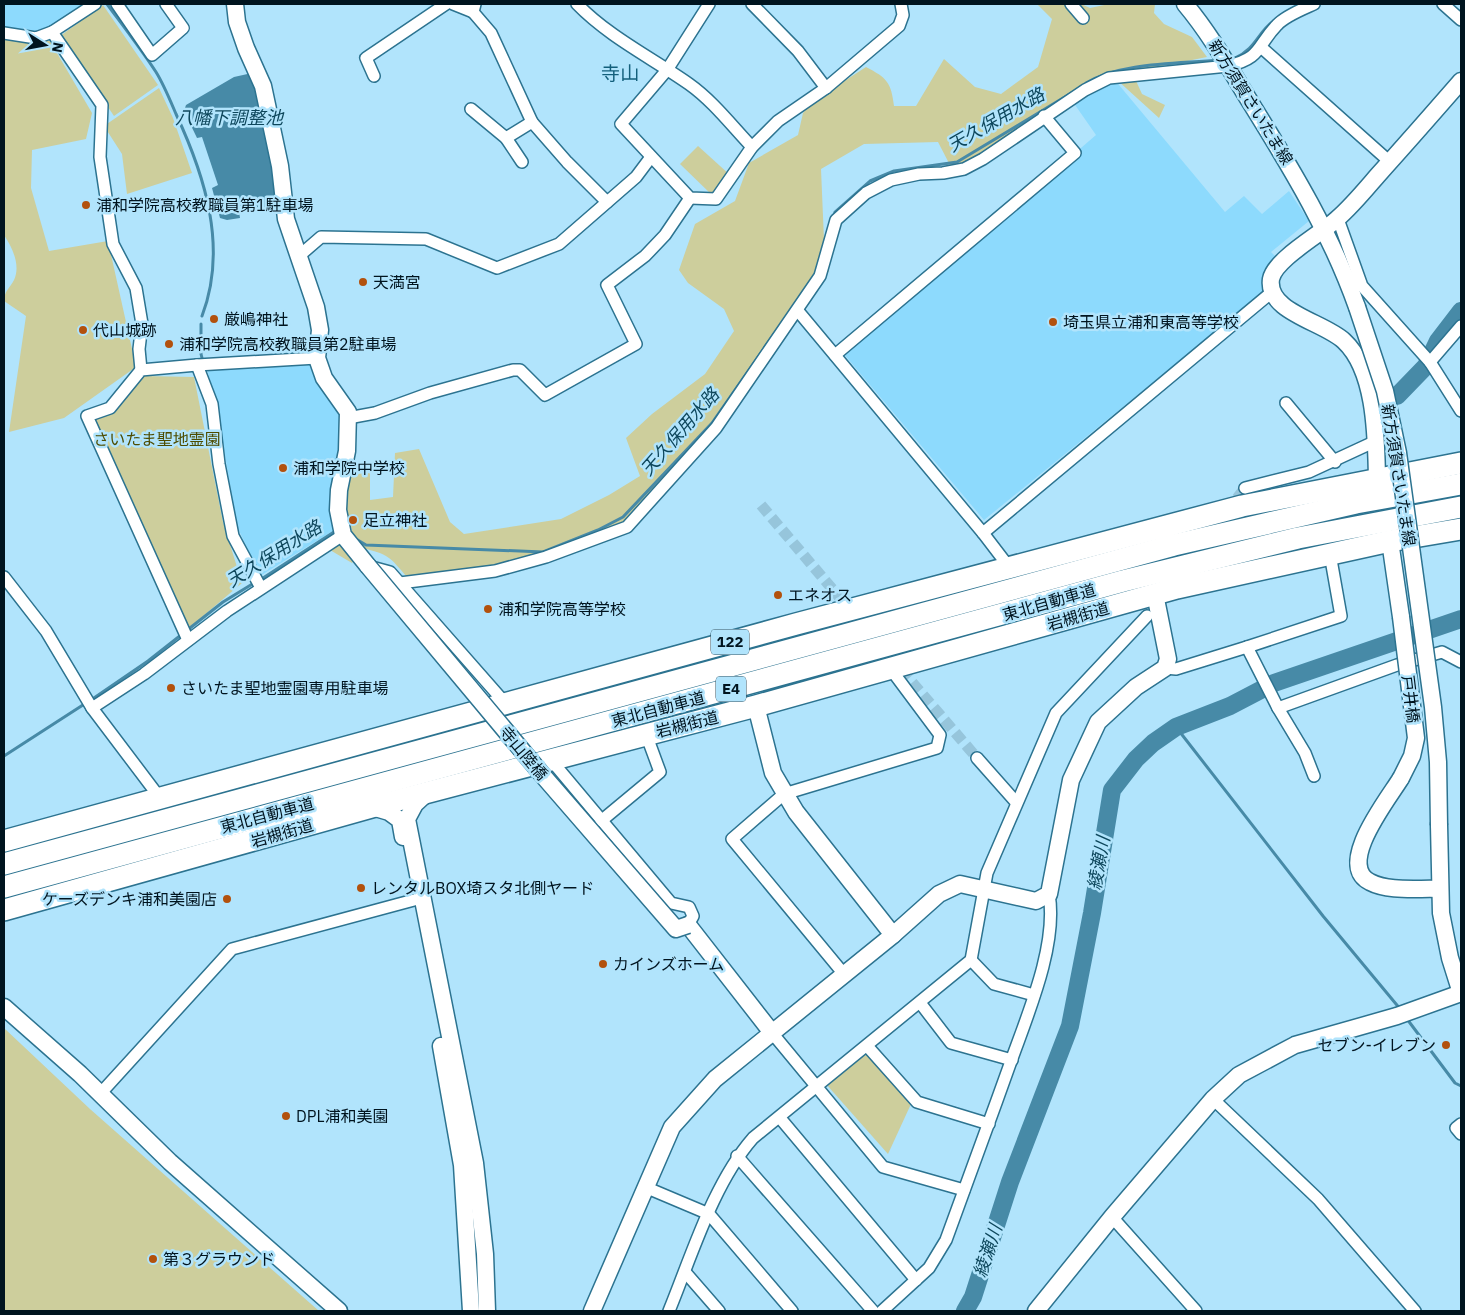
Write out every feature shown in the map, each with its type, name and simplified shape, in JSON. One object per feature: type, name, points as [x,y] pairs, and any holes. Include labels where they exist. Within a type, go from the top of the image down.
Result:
[{"type":"highway","name":"122","points":[[4,840],[1009,567],[1242,506],[1461,463]]},
{"type":"highway","name":"東北自動車道","points":[[4,864],[1174,544],[1356,503],[1461,484]]},
{"type":"highway","name":"東北自動車道","points":[[4,888],[1123,581],[1298,538],[1461,508]]},
{"type":"highway","name":"岩槻街道","points":[[4,910],[372,807],[756,706],[1155,594],[1390,541],[1459,530]]},
{"type":"street","points":[[4,33],[36,38],[52,32],[95,4]]},
{"type":"street","points":[[117,4],[152,55],[183,28],[166,4]]},
{"type":"street","points":[[235,4],[237,22],[263,86],[280,166],[286,219],[316,307],[320,330],[317,358],[324,378],[348,412],[347,450],[339,490],[338,510],[344,535],[368,566],[390,572],[506,704]]},
{"type":"street","points":[[374,76],[366,58],[446,4]]},
{"type":"street","points":[[453,4],[474,8],[491,33],[532,122],[567,162],[607,202]]},
{"type":"street","points":[[577,4],[593,21],[691,86],[712,104],[752,147]]},
{"type":"street","points":[[709,4],[666,70],[621,124],[690,198],[716,199],[752,147],[778,121],[826,88],[899,26],[903,15],[901,4]]},
{"type":"street","points":[[752,4],[798,50],[826,88]]},
{"type":"street","points":[[1071,4],[1083,18]]},
{"type":"street","name":"新方須賀さいたま線","points":[[1185,4],[1199,20],[1228,66],[1295,175],[1325,229],[1357,307],[1385,391],[1398,453],[1433,708],[1438,762],[1439,889],[1445,939],[1461,993]]},
{"type":"street","points":[[400,583],[495,571],[546,557],[627,527],[716,428],[798,311],[820,276],[836,220],[866,193],[891,180],[919,174],[943,173],[964,169],[983,160],[1044,116],[1085,90],[1110,78],[1228,66],[1246,62],[1262,48],[1277,24],[1314,4]]},
{"type":"street","points":[[1443,4],[1461,20]]},
{"type":"street","points":[[52,32],[102,105],[100,157],[113,244],[136,288],[142,324],[141,370],[110,408],[87,416],[188,640]]},
{"type":"street","points":[[1262,48],[1390,162]]},
{"type":"street","points":[[1378,478],[1376,414],[1361,365],[1346,342],[1330,330],[1277,303],[1272,292],[1272,278],[1274,269],[1338,219],[1461,81]]},
{"type":"street","points":[[471,109],[506,138],[522,162]]},
{"type":"street","points":[[835,355],[1075,153],[1044,116]]},
{"type":"street","points":[[506,138],[532,122]]},
{"type":"street","points":[[299,256],[322,237],[426,239],[497,268],[559,244],[636,177],[651,157]]},
{"type":"street","points":[[348,418],[375,413],[430,394],[513,370],[520,370],[546,395],[636,344],[607,285],[645,256],[665,234],[690,198]]},
{"type":"street","points":[[1338,219],[1362,286],[1430,362],[1461,411]]},
{"type":"street","points":[[983,533],[1272,292]]},
{"type":"street","points":[[798,311],[983,533],[1009,567]]},
{"type":"street","points":[[1430,362],[1461,326]]},
{"type":"street","points":[[141,370],[317,358]]},
{"type":"street","points":[[197,365],[212,404],[219,464],[233,536],[261,588]]},
{"type":"street","points":[[1286,403],[1335,462]]},
{"type":"street","points":[[1245,488],[1309,472],[1335,462],[1376,441]]},
{"type":"street","points":[[92,708],[144,674],[261,588],[344,535]]},
{"type":"street","name":"戸井橋","points":[[1390,541],[1416,738],[1412,756],[1401,778],[1360,846],[1358,862],[1368,882],[1380,886],[1439,889]]},
{"type":"street","points":[[882,1311],[929,1268],[946,1240],[989,1124],[1034,995],[1047,950],[1051,904],[1049,894],[1071,780],[1098,722],[1136,686],[1165,668],[1176,669],[1341,616],[1330,554]]},
{"type":"street","name":"寺山陸橋","points":[[368,566],[538,770],[676,929],[688,926]]},
{"type":"street","points":[[4,577],[46,631],[92,708],[160,798]]},
{"type":"street","points":[[1155,594],[1168,659],[1165,668]]},
{"type":"street","points":[[669,1311],[709,1214],[737,1156],[754,1138],[816,1086],[921,1004],[971,960],[982,891],[987,873],[1056,713],[1147,616]]},
{"type":"street","points":[[1247,647],[1278,708],[1306,753],[1314,776]]},
{"type":"street","points":[[1278,708],[1397,665],[1442,652],[1461,662]]},
{"type":"street","points":[[843,973],[732,839],[784,794],[937,748],[940,735],[890,668]]},
{"type":"street","points":[[756,706],[773,773],[784,794],[796,812],[893,935]]},
{"type":"street","points":[[601,821],[660,772],[646,734]]},
{"type":"street","points":[[977,758],[1016,802]]},
{"type":"street","points":[[550,760],[671,903],[689,907],[693,916],[688,926],[772,1034],[883,1167],[964,1190]]},
{"type":"street","points":[[428,792],[415,804],[407,819],[475,1163],[488,1311]]},
{"type":"street","points":[[372,807],[389,812],[400,820],[462,1165],[471,1311]]},
{"type":"street","points":[[592,1311],[672,1127],[715,1079],[772,1034],[843,973],[893,935],[940,894],[960,884],[982,891],[1036,901],[1049,894]]},
{"type":"street","points":[[100,1094],[232,949],[414,900]]},
{"type":"street","points":[[971,960],[994,984],[1034,995]]},
{"type":"street","points":[[1036,1311],[1112,1217],[1213,1099],[1239,1075],[1295,1045],[1397,1016],[1461,993]]},
{"type":"street","points":[[921,1004],[951,1043],[1012,1060]]},
{"type":"street","points":[[4,1007],[100,1094],[170,1162],[339,1311]]},
{"type":"street","points":[[868,1047],[917,1102],[989,1124]]},
{"type":"street","points":[[1213,1099],[1318,1199],[1415,1311]]},
{"type":"street","points":[[780,1118],[916,1280]]},
{"type":"street","points":[[1461,1124],[1456,1128],[1461,1134]]},
{"type":"street","points":[[737,1156],[873,1311]]},
{"type":"street","points":[[645,1186],[709,1214],[792,1311]]},
{"type":"street","points":[[1112,1217],[1196,1311]]},
{"type":"street","points":[[685,1272],[719,1311]]},
{"type":"shaded area","points":[[4,4],[86,4],[42,36],[4,31]]},
{"type":"shaded area","name":"埼玉県立浦和東高等学校","points":[[1114,79],[1225,212],[1244,196],[1262,214],[1289,191],[1309,221],[1271,252],[1275,256],[1266,268],[1264,292],[984,520],[843,353],[1096,135],[1073,102]]},
{"type":"shaded area","name":"浦和学院中学校","points":[[312,361],[340,413],[343,428],[336,529],[260,576],[237,526],[216,402],[207,369],[268,367]]},
{"type":"green space","points":[[1037,4],[1081,4],[1090,8],[1109,4],[1155,4],[1154,13],[1164,24],[1192,37],[1207,57],[1132,72],[1142,94],[1165,105],[1159,118],[1116,79],[1108,75],[968,173],[952,169],[938,142],[864,144],[821,169],[824,240],[829,271],[805,309],[735,405],[622,525],[518,570],[458,570],[407,577],[388,557],[378,552],[362,548],[352,563],[330,550],[352,530],[343,497],[351,474],[370,473],[370,500],[393,497],[395,453],[419,449],[450,522],[464,534],[561,519],[609,495],[640,476],[626,438],[652,414],[705,374],[734,331],[724,309],[688,283],[679,270],[695,224],[735,201],[749,163],[798,135],[803,113],[812,102],[866,67],[879,74],[887,82],[894,106],[916,106],[944,59],[975,87],[1001,94],[1038,67],[1052,19]]},
{"type":"green space","points":[[103,5],[158,85],[114,116],[60,36]]},
{"type":"green space","points":[[4,39],[50,41],[92,113],[86,139],[32,150],[31,188],[49,251],[108,241],[136,367],[64,418],[9,432],[26,316],[4,301],[6,292],[14,280],[17,268],[13,251],[4,235]]},
{"type":"green space","points":[[159,88],[173,118],[192,173],[127,194],[122,154],[104,126]]},
{"type":"green space","points":[[698,146],[730,175],[713,196],[680,164]]},
{"type":"green space","name":"さいたま聖地霊園","points":[[144,376],[194,377],[223,522],[242,583],[189,628],[94,419],[116,410]]},
{"type":"green space","points":[[4,1028],[90,1109],[319,1311],[4,1311]]},
{"type":"green space","points":[[868,1053],[911,1104],[888,1154],[826,1084]]},
{"type":"water","name":"八幡下調整池","points":[[252,73],[279,204],[276,209],[238,206],[240,218],[227,220],[220,218],[212,188],[218,185],[202,137],[197,138],[184,111],[186,105],[234,77]]},
{"type":"waterway","points":[[107,4],[162,82],[187,138],[204,187],[210,213],[213,264],[210,290],[202,316]]},
{"type":"waterway","name":"天久保用水路","points":[[1235,58],[1248,49],[1269,24],[1275,20]]},
{"type":"waterway","name":"天久保用水路","points":[[1086,83],[1100,76],[1133,68],[1168,63],[1219,60]]},
{"type":"waterway","name":"天久保用水路","points":[[834,216],[835,212],[870,181],[894,171],[957,162],[1073,92]]},
{"type":"waterway","points":[[1397,396],[1426,366],[1438,341],[1461,311]]},
{"type":"waterway","points":[[201,324],[201,354],[203,362]]},
{"type":"waterway","name":"天久保用水路","points":[[356,539],[366,545],[543,552],[598,530],[623,517],[712,423],[774,334]]},
{"type":"waterway","name":"天久保用水路","points":[[260,580],[337,530]]},
{"type":"waterway","name":"天久保用水路","points":[[91,700],[148,661],[223,602],[254,583]]},
{"type":"waterway","name":"綾瀬川","points":[[965,1311],[973,1297],[1010,1182],[1070,1026],[1092,913],[1112,790],[1136,759],[1153,743],[1176,727],[1230,706],[1274,683],[1461,619]]},
{"type":"waterway","name":"天久保用水路","points":[[4,756],[86,703]]},
{"type":"waterway","points":[[1176,727],[1323,916],[1401,1010]]},
{"type":"waterway","points":[[1407,1019],[1455,1083],[1461,1086]]},
{"type":"tunnel","points":[[1187,564],[1245,488]]},
{"type":"tunnel","points":[[761,505],[868,631]]},
{"type":"tunnel","points":[[880,645],[977,758]]},
{"type":"place","name":"浦和学院高校教職員第1駐車場","points":[[86,205]]},
{"type":"place","name":"天満宮","points":[[363,282]]},
{"type":"place","name":"厳嶋神社","points":[[214,319]]},
{"type":"place","name":"埼玉県立浦和東高等学校","points":[[1053,322]]},
{"type":"place","name":"代山城跡","points":[[83,330]]},
{"type":"place","name":"浦和学院高校教職員第2駐車場","points":[[169,344]]},
{"type":"place","name":"浦和学院中学校","points":[[283,468]]},
{"type":"place","name":"足立神社","points":[[353,520]]},
{"type":"place","name":"エネオス","points":[[778,595]]},
{"type":"place","name":"浦和学院高等学校","points":[[488,609]]},
{"type":"place","name":"さいたま聖地霊園専用駐車場","points":[[171,688]]},
{"type":"place","name":"レンタルBOX埼スタ北側ヤード","points":[[361,888]]},
{"type":"place","name":"ケーズデンキ浦和美園店","points":[[227,899]]},
{"type":"place","name":"カインズホーム","points":[[603,964]]},
{"type":"place","name":"セブン-イレブン","points":[[1446,1045]]},
{"type":"place","name":"DPL浦和美園","points":[[286,1116]]},
{"type":"place","name":"第３グラウンド","points":[[153,1259]]},
{"type":"district","name":"寺山","points":[[620,73]]}]
